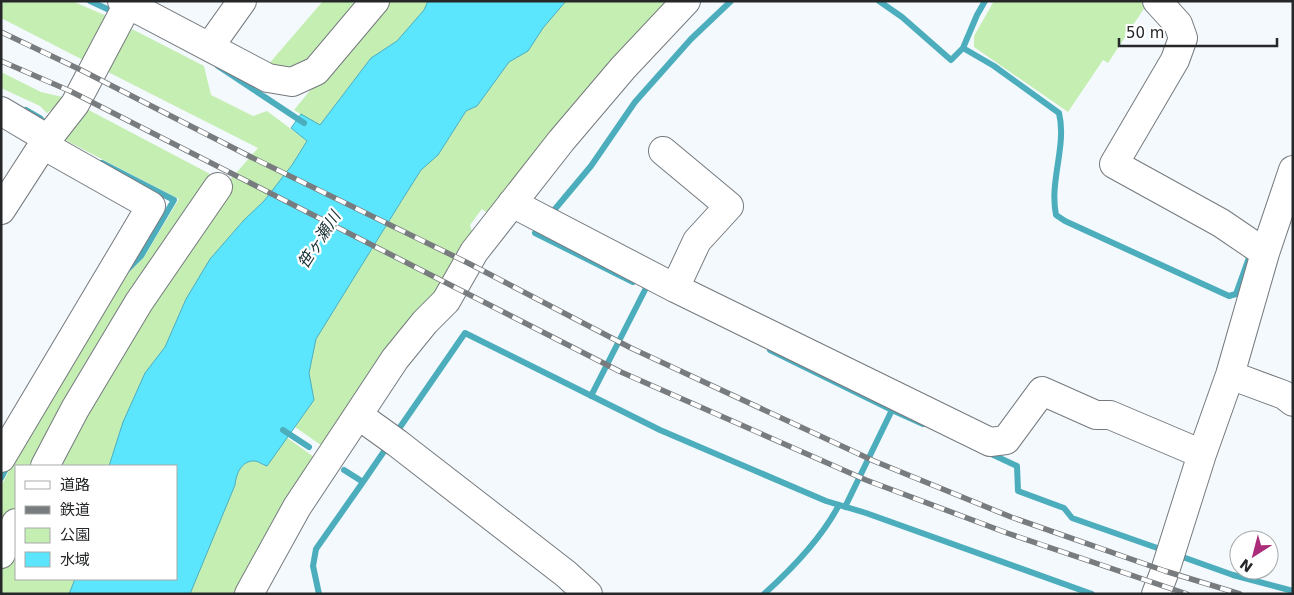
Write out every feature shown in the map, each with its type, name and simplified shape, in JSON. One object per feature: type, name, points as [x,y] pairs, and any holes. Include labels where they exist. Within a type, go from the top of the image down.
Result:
[{"type":"street","points":[[210,46],[242,1]]},
{"type":"street","points":[[1,210],[74,104],[124,9],[210,46],[268,78],[292,82],[316,71],[374,1]]},
{"type":"street","points":[[249,594],[297,508],[395,359],[425,322],[446,301],[474,252],[561,141],[623,68],[686,1]]},
{"type":"street","points":[[1157,1],[1178,24],[1183,38],[1175,60],[1114,164],[1221,223],[1266,253]]},
{"type":"street","points":[[1,111],[50,137],[150,206],[1,458]]},
{"type":"street","points":[[663,151],[729,206],[697,241],[675,288]]},
{"type":"street","points":[[1156,594],[1230,375],[1293,170]]},
{"type":"street","points":[[46,465],[75,409],[139,302],[218,187]]},
{"type":"street","points":[[512,203],[675,288],[990,442],[1006,440],[1042,391],[1096,415],[1110,415],[1202,454]]},
{"type":"street","points":[[1230,375],[1284,395],[1293,402]]},
{"type":"street","points":[[358,415],[391,438],[566,574],[588,594]]},
{"type":"street","points":[[1,554],[15,525]]},
{"type":"green space","points":[[1,1],[72,1],[109,17],[85,61],[1,18]]},
{"type":"green space","points":[[323,1],[362,1],[314,59],[293,70],[267,66]]},
{"type":"green space","points":[[384,1],[428,1],[424,10],[397,41],[371,58],[319,126],[294,110]]},
{"type":"green space","points":[[566,1],[675,1],[491,216],[482,209],[470,225],[473,234],[439,289],[325,448],[295,427],[314,400],[309,373],[316,339],[421,170],[438,155],[466,111],[477,106],[509,62],[528,51],[543,28]]},
{"type":"green space","points":[[994,1],[1144,1],[1147,4],[1108,63],[1103,60],[1068,112],[974,47],[974,36]]},
{"type":"green space","points":[[132,29],[204,66],[211,95],[253,116],[267,111],[307,141],[292,165],[264,201],[244,220],[210,259],[186,299],[165,347],[145,373],[123,422],[109,465],[51,465],[229,181],[258,148],[106,71]]},
{"type":"green space","points":[[1,72],[41,92],[67,98],[47,113],[40,106],[1,88]]},
{"type":"green space","points":[[83,107],[212,175],[41,465],[15,465],[15,515],[1,544],[1,486],[51,393],[113,289],[144,257],[179,199],[63,139]]},
{"type":"green space","points":[[286,437],[318,460],[242,594],[190,594],[240,469],[250,461],[256,461],[267,466]]},
{"type":"green space","points":[[15,535],[15,580],[75,580],[69,594],[1,594],[1,564]]},
{"type":"water","name":"笹ヶ瀬川","points":[[428,1],[566,1],[543,28],[528,51],[509,62],[477,106],[466,111],[438,155],[421,170],[316,339],[309,373],[314,400],[267,466],[256,461],[250,461],[240,469],[190,594],[69,594],[75,580],[178,580],[178,465],[109,465],[123,422],[145,373],[165,347],[186,299],[210,259],[244,220],[264,201],[292,165],[307,141],[291,128],[301,114],[320,125],[371,58],[397,41],[424,10]]},
{"type":"waterway","points":[[90,1],[116,13]]},
{"type":"waterway","points":[[550,215],[591,166],[635,102],[691,39],[731,1]]},
{"type":"waterway","points":[[879,1],[902,17],[951,60],[963,48],[985,1]]},
{"type":"waterway","points":[[963,48],[994,66],[1059,113],[1061,138],[1054,202],[1056,215],[1065,221],[1229,296],[1236,294],[1250,255]]},
{"type":"waterway","points":[[218,66],[304,123]]},
{"type":"waterway","points":[[26,110],[40,118],[45,124]]},
{"type":"waterway","points":[[102,163],[174,200],[141,256],[127,270]]},
{"type":"waterway","points":[[542,225],[535,233],[633,282]]},
{"type":"waterway","points":[[591,396],[646,288]]},
{"type":"waterway","points":[[396,433],[465,333],[660,430],[826,501],[866,513],[1092,594]]},
{"type":"waterway","points":[[770,350],[923,424]]},
{"type":"waterway","points":[[845,507],[892,410]]},
{"type":"waterway","points":[[283,430],[309,447]]},
{"type":"waterway","points":[[363,482],[389,444]]},
{"type":"waterway","points":[[987,452],[1017,466],[1018,491],[1064,508],[1072,518],[1163,550]]},
{"type":"waterway","points":[[1,478],[9,463]]},
{"type":"waterway","points":[[319,594],[313,566],[316,549],[363,482],[344,470]]},
{"type":"waterway","points":[[764,594],[806,552],[824,530],[839,505]]},
{"type":"waterway","points":[[1177,555],[1233,575],[1293,591]]},
{"type":"railway","points":[[1,32],[468,263],[631,348],[874,461],[1011,517],[1165,571],[1240,594]]},
{"type":"railway","points":[[1,61],[70,91],[621,372],[866,480],[1007,533],[1187,594]]}]
